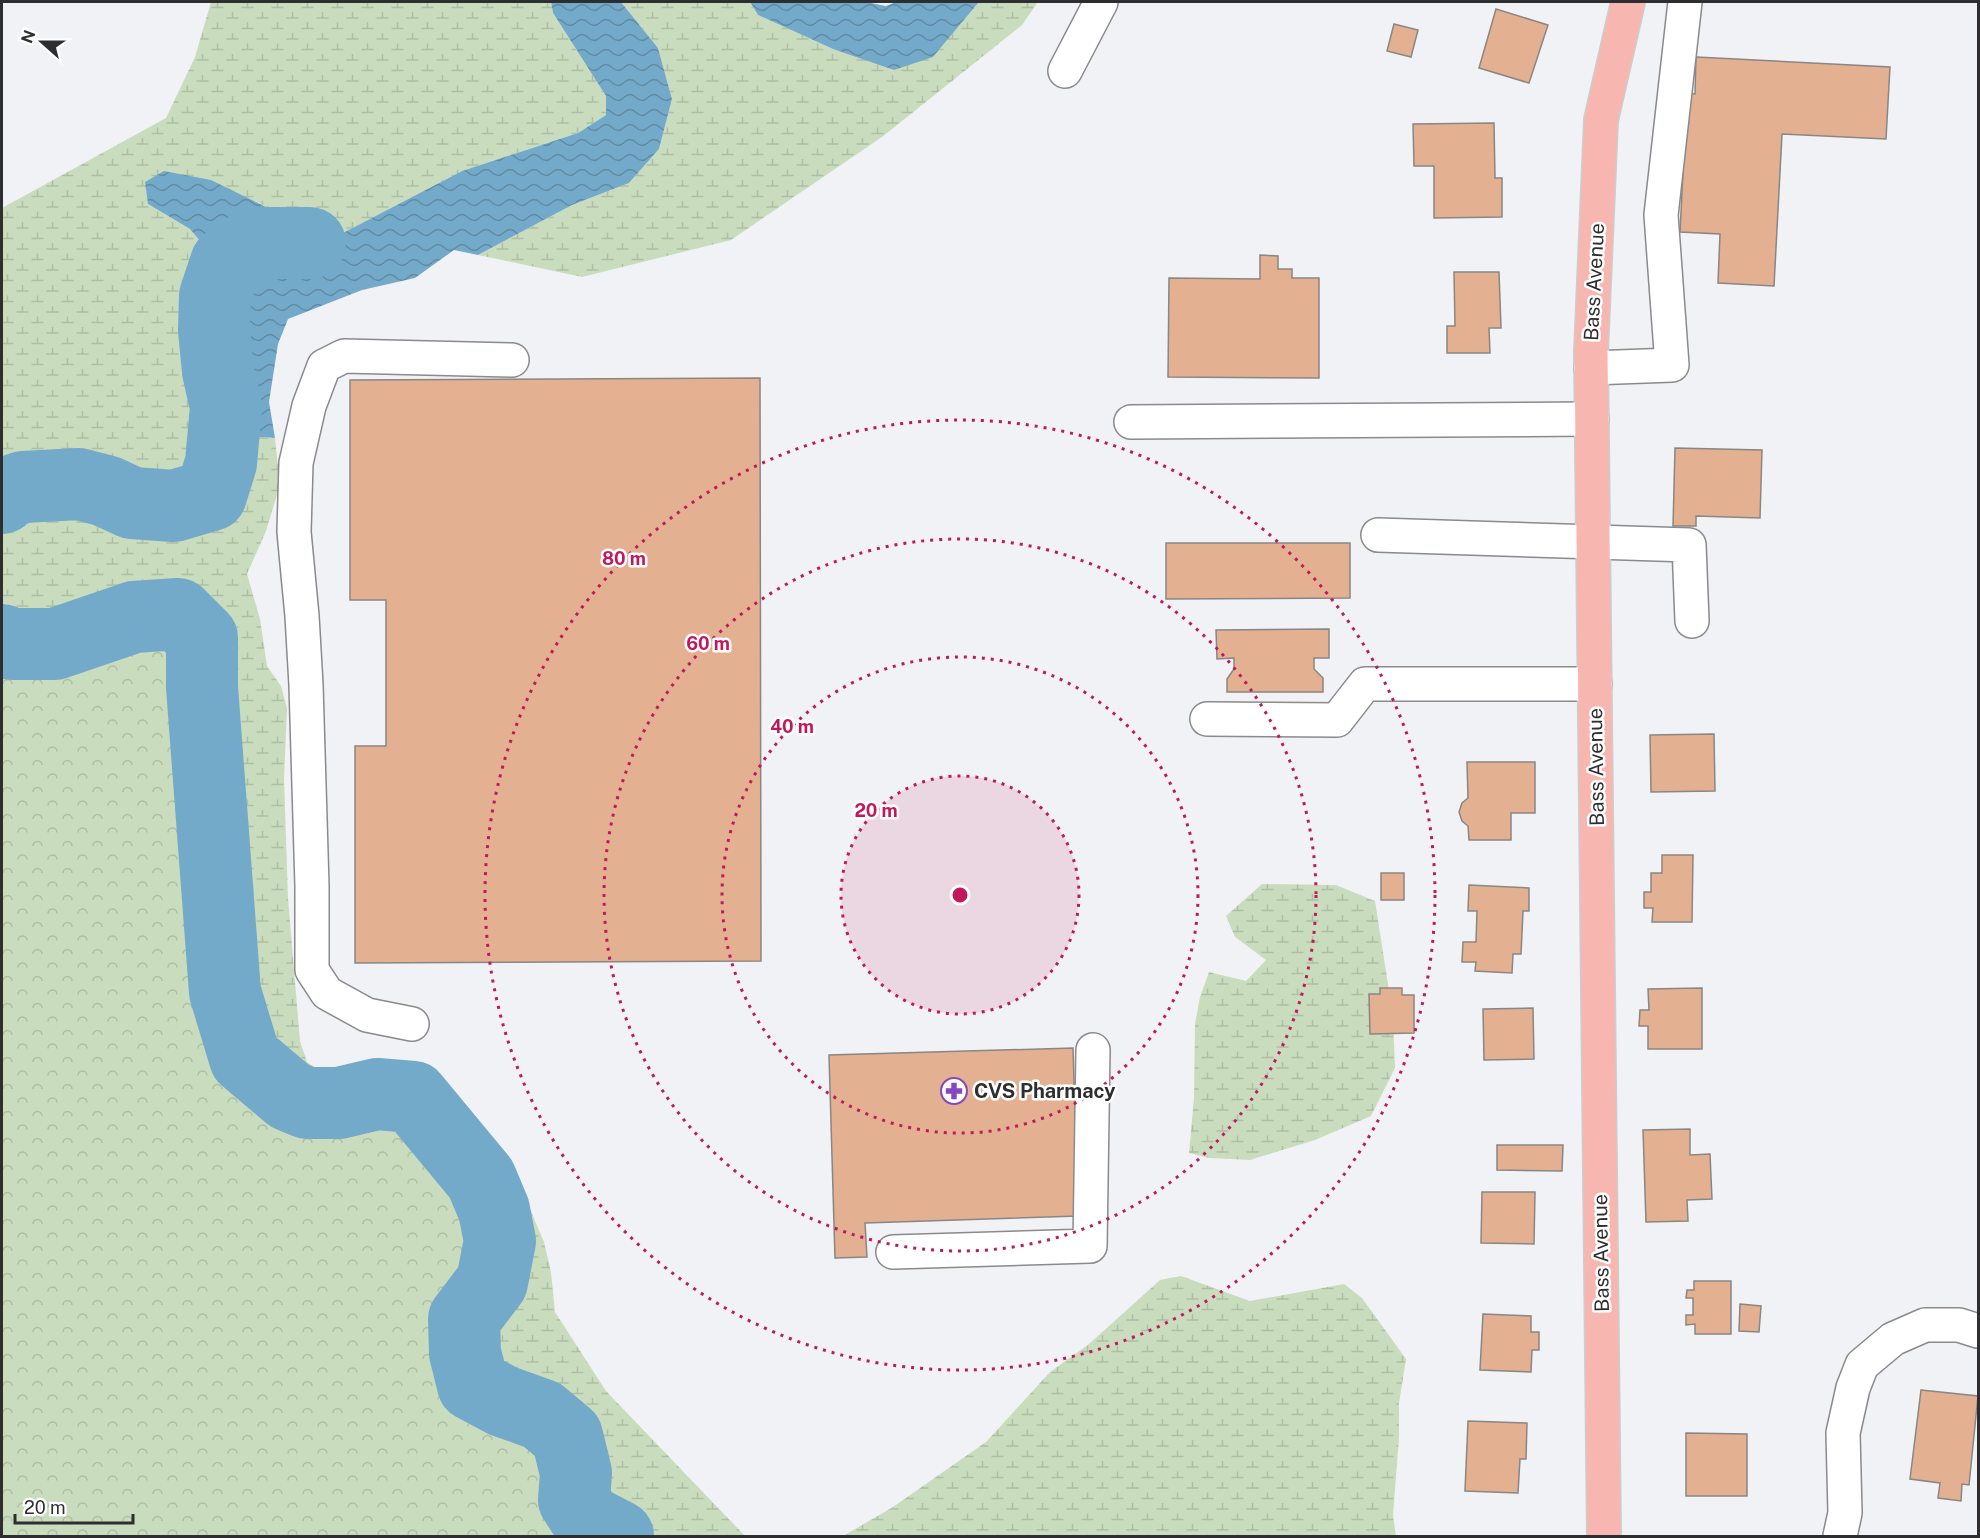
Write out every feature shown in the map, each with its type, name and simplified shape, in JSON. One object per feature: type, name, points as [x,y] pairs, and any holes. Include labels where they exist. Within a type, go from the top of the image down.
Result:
[{"type":"main road","name":"Bass Avenue","points":[[1604,1536],[1591,368],[1601,120],[1628,2]]},
{"type":"street","points":[[1065,71],[1101,2]]},
{"type":"street","points":[[1591,368],[1671,365],[1661,215],[1685,2]]},
{"type":"street","points":[[412,1024],[367,1016],[327,993],[312,970],[306,685],[294,532],[296,463],[309,406],[324,366],[344,356],[512,360]]},
{"type":"street","points":[[1131,422],[1592,419]]},
{"type":"street","points":[[1378,535],[1689,546],[1692,621]]},
{"type":"street","points":[[1207,719],[1337,720],[1365,684],[1595,684]]},
{"type":"street","points":[[893,1252],[1090,1246],[1093,1050]]},
{"type":"street","points":[[1840,1536],[1845,1513],[1843,1432],[1853,1388],[1862,1365],[1893,1339],[1925,1325],[1959,1324],[1978,1330]]},
{"type":"green space","points":[[211,2],[551,2],[553,13],[606,96],[606,115],[578,133],[462,171],[341,234],[313,230],[255,201],[148,204],[190,229],[221,266],[227,287],[218,310],[213,358],[219,405],[230,427],[249,436],[275,438],[280,485],[266,531],[247,574],[260,619],[267,666],[281,686],[287,708],[284,779],[288,898],[300,1041],[307,1062],[328,1076],[428,1083],[470,1122],[505,1160],[527,1202],[544,1242],[551,1272],[555,1312],[606,1391],[745,1536],[2,1536],[2,208],[166,118],[195,57]]},
{"type":"green space","points":[[621,2],[750,2],[758,15],[833,49],[933,57],[979,2],[1038,2],[1022,25],[882,137],[731,240],[582,277],[478,255],[572,205],[629,183],[659,149],[672,99],[658,48]]},
{"type":"green space","points":[[158,631],[181,642],[198,662],[225,992],[245,1058],[290,1096],[307,1103],[339,1103],[377,1094],[413,1097],[481,1179],[500,1241],[492,1282],[464,1319],[473,1385],[542,1415],[567,1436],[576,1473],[574,1500],[587,1520],[624,1536],[2,1536],[2,646],[77,644]]},
{"type":"green space","points":[[1262,884],[1336,885],[1375,901],[1393,1016],[1395,1068],[1371,1116],[1315,1140],[1250,1160],[1209,1158],[1189,1153],[1194,1098],[1195,1024],[1200,997],[1209,972],[1246,981],[1266,960],[1235,937],[1226,916]]},
{"type":"green space","points":[[1181,1276],[1250,1301],[1344,1284],[1362,1298],[1406,1359],[1399,1403],[1399,1438],[1393,1515],[1396,1536],[843,1536],[893,1507],[986,1442],[1050,1372],[1089,1344],[1160,1280]]},
{"type":"water","points":[[551,2],[621,2],[658,48],[672,99],[659,149],[629,183],[572,205],[478,255],[454,250],[415,278],[362,290],[288,319],[278,344],[269,402],[275,438],[249,436],[230,427],[218,405],[213,358],[218,310],[227,287],[221,266],[190,229],[148,204],[145,182],[164,171],[211,180],[313,230],[341,234],[462,171],[578,133],[606,115],[606,96],[553,13]]},
{"type":"water","points":[[750,2],[866,2],[886,6],[896,2],[979,2],[933,57],[894,70],[833,49],[758,15]]},
{"type":"building","points":[[1496,9],[1548,25],[1529,83],[1479,68]]},
{"type":"building","points":[[1394,24],[1418,30],[1411,57],[1387,51]]},
{"type":"building","points":[[1696,57],[1890,67],[1886,139],[1782,134],[1774,286],[1718,283],[1720,234],[1680,232],[1687,93],[1695,94]]},
{"type":"building","points":[[1494,123],[1495,178],[1502,178],[1502,217],[1434,218],[1434,166],[1414,166],[1413,124]]},
{"type":"building","points":[[1260,255],[1278,256],[1278,269],[1292,269],[1292,278],[1319,278],[1319,378],[1168,377],[1169,278],[1260,279]]},
{"type":"building","points":[[1454,272],[1499,272],[1501,328],[1489,328],[1490,353],[1447,353],[1447,326],[1455,326]]},
{"type":"building","points":[[760,378],[761,961],[355,963],[355,746],[386,746],[386,600],[350,600],[350,380]]},
{"type":"building","points":[[1675,448],[1762,450],[1760,518],[1696,516],[1696,526],[1673,526]]},
{"type":"building","points":[[1166,543],[1350,543],[1350,598],[1166,599]]},
{"type":"building","points":[[1329,629],[1329,658],[1314,658],[1314,669],[1323,678],[1323,692],[1227,692],[1227,679],[1234,669],[1234,658],[1217,659],[1216,630]]},
{"type":"building","points":[[1714,734],[1715,791],[1651,792],[1650,735]]},
{"type":"building","points":[[1467,762],[1535,762],[1535,813],[1511,813],[1511,840],[1469,840],[1468,826],[1462,821],[1459,812],[1462,803],[1468,798]]},
{"type":"building","points":[[1662,855],[1693,855],[1692,922],[1652,922],[1653,908],[1644,908],[1644,892],[1651,892],[1651,873],[1662,873]]},
{"type":"building","points":[[1381,873],[1404,873],[1404,900],[1381,900]]},
{"type":"building","points":[[1469,885],[1529,888],[1529,911],[1523,911],[1521,954],[1513,954],[1512,973],[1475,971],[1476,962],[1462,962],[1463,942],[1476,942],[1477,911],[1468,911]]},
{"type":"building","points":[[1380,988],[1402,988],[1402,995],[1414,995],[1414,1033],[1370,1034],[1369,994],[1380,994]]},
{"type":"building","points":[[1702,988],[1702,1049],[1648,1049],[1648,1026],[1639,1026],[1640,1010],[1649,1010],[1648,989]]},
{"type":"building","points":[[1533,1008],[1534,1059],[1484,1060],[1483,1009]]},
{"type":"building","points":[[1073,1048],[1078,1216],[865,1223],[867,1257],[835,1258],[829,1055]]},
{"type":"building","points":[[1690,1129],[1690,1155],[1710,1154],[1712,1199],[1687,1200],[1688,1221],[1646,1222],[1643,1130]]},
{"type":"building","points":[[1497,1145],[1563,1145],[1562,1171],[1497,1170]]},
{"type":"building","points":[[1482,1192],[1535,1192],[1534,1244],[1481,1243]]},
{"type":"building","points":[[1694,1281],[1731,1281],[1731,1334],[1695,1334],[1695,1324],[1686,1325],[1686,1315],[1693,1315],[1693,1298],[1686,1298],[1687,1290],[1694,1290]]},
{"type":"building","points":[[1740,1304],[1761,1306],[1759,1332],[1739,1331]]},
{"type":"building","points":[[1483,1314],[1531,1316],[1531,1332],[1539,1332],[1539,1350],[1532,1350],[1531,1372],[1480,1370]]},
{"type":"building","points":[[1921,1390],[1978,1396],[1969,1485],[1962,1484],[1961,1501],[1938,1498],[1940,1483],[1910,1479]]},
{"type":"building","points":[[1468,1421],[1527,1423],[1526,1459],[1520,1459],[1518,1493],[1465,1491]]},
{"type":"building","points":[[1686,1433],[1747,1434],[1747,1496],[1686,1496]]},
{"type":"waterway","points":[[2,498],[6,493],[23,487],[79,484],[106,491],[132,503],[174,506],[211,495],[221,463],[226,407],[218,371],[214,330],[215,296],[226,263],[255,243],[310,243]]},
{"type":"waterway","points":[[2,640],[12,644],[55,644],[134,617],[178,614],[202,638],[202,687],[225,992],[245,1058],[290,1096],[307,1103],[339,1103],[377,1094],[413,1097],[481,1179],[494,1210],[500,1241],[492,1282],[464,1319],[465,1353],[473,1385],[503,1401],[542,1415],[567,1436],[576,1473],[574,1500],[587,1520],[618,1536]]},
{"type":"place","name":"CVS Pharmacy","points":[[954,1091]]}]
